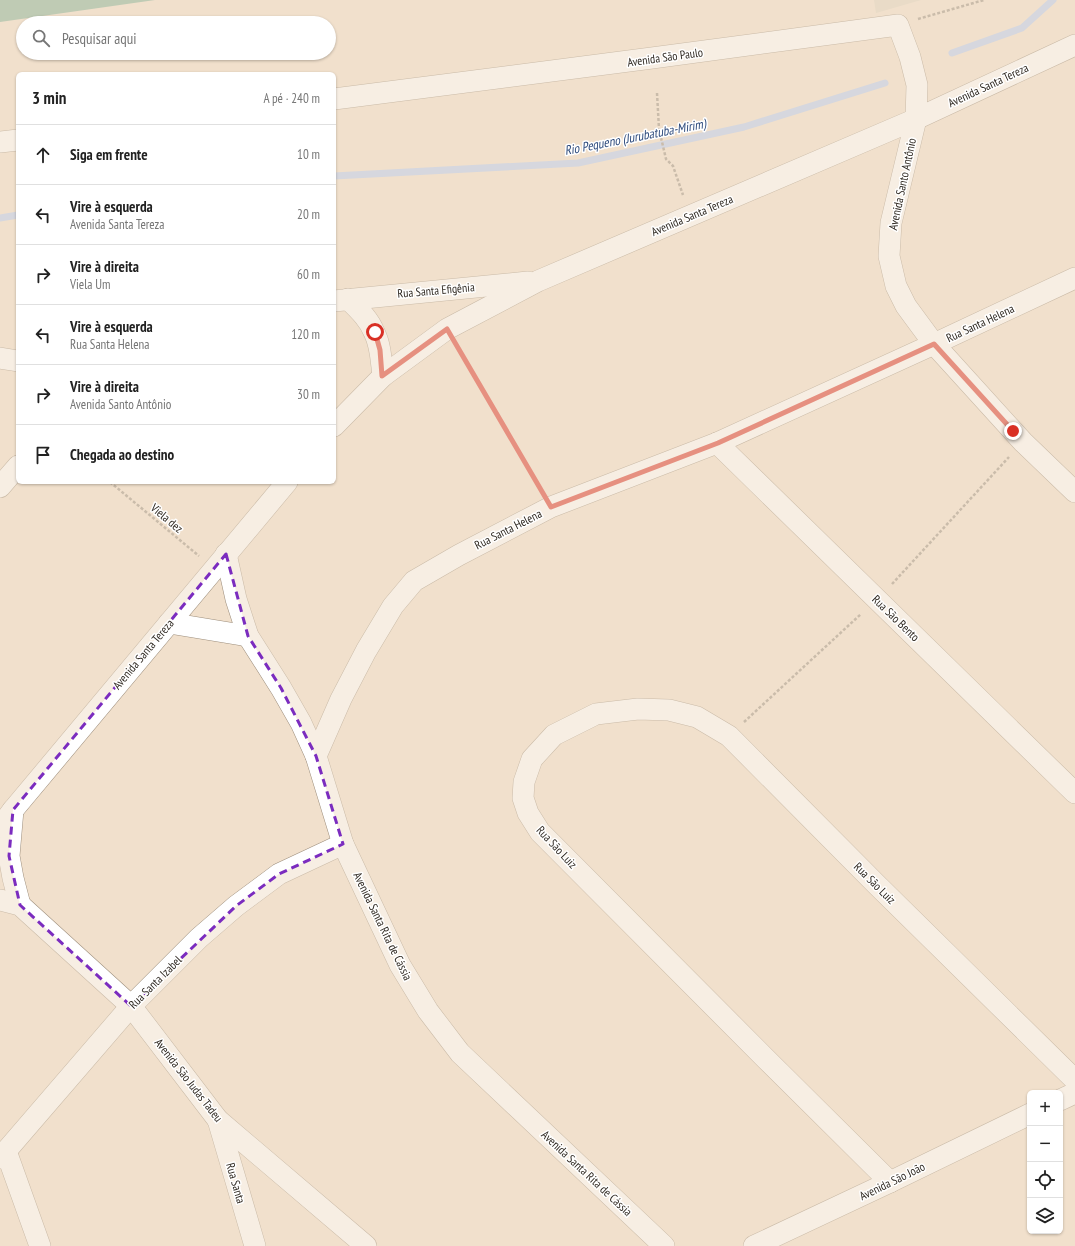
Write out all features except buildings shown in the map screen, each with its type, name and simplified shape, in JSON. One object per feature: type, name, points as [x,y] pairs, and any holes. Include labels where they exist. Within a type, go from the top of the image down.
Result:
[{"type":"street","name":"Avenida São Paulo","points":[[336,99],[898,25]]},
{"type":"street","points":[[898,25],[910,57],[918,85],[916,119]]},
{"type":"street","name":"Avenida Santa Tereza","points":[[336,424],[382,376],[447,329],[538,281],[916,119],[1075,45]]},
{"type":"street","name":"Avenida Santo Antônio","points":[[916,119],[891,223],[889,256],[896,286],[906,306],[934,344],[1023,442],[1075,492]]},
{"type":"street","points":[[0,142],[16,140]]},
{"type":"street","name":"Rua Santa Helena","points":[[316,756],[341,699],[366,651],[392,606],[414,581],[458,555],[551,507],[718,443],[1075,278]]},
{"type":"street","name":"Rua Santa Efigênia","points":[[341,300],[538,281]]},
{"type":"street","points":[[341,300],[362,312],[375,332],[380,350],[382,376]]},
{"type":"street","points":[[0,358],[16,361]]},
{"type":"street","name":"Rua São Bento","points":[[718,443],[1075,793]]},
{"type":"street","points":[[0,487],[16,468]]},
{"type":"street","name":"Avenida Santa Tereza","points":[[0,827],[168,623],[285,484]]},
{"type":"street","name":"Avenida Santa Rita de Cássia","points":[[220,561],[236,599],[248,636],[301,723],[316,756],[343,844],[400,964],[428,1010],[460,1053],[664,1246]]},
{"type":"street","points":[[168,623],[248,636]]},
{"type":"street","name":"Rua São Luiz","points":[[890,1182],[540,832],[528,813],[523,798],[524,782],[532,759],[554,735],[596,714],[638,709],[669,710],[697,717],[729,736],[876,884],[1075,1080]]},
{"type":"street","points":[[13,810],[9,856],[20,905]]},
{"type":"street","name":"Rua Santa Izabel","points":[[3,1155],[131,1006],[200,938],[236,906],[279,874],[343,844]]},
{"type":"street","name":"Avenida São Judas Tadeu","points":[[0,900],[20,905],[131,1006],[218,1120],[366,1246]]},
{"type":"street","points":[[1063,1099],[1075,1093]]},
{"type":"street","name":"Avenida São João","points":[[754,1246],[1027,1115]]},
{"type":"street","name":"Rua Santa","points":[[218,1120],[255,1246]]},
{"type":"street","points":[[3,1155],[40,1246]]},
{"type":"path","points":[[898,25],[984,0]]},
{"type":"path","points":[[657,93],[659,129],[666,159],[673,166],[690,216]]},
{"type":"path","points":[[447,329],[551,507]]},
{"type":"path","name":"Viela dez","points":[[113,484],[220,561]]},
{"type":"highlighted area","points":[[226,554],[248,636],[281,688],[316,756],[343,844],[279,874],[236,906],[131,1006],[20,905],[9,856],[13,810]]},
{"type":"shaded area","points":[[874,0],[921,0],[876,13]]},
{"type":"green space","points":[[0,0],[155,0],[42,16],[16,16],[16,20],[0,22]]},
{"type":"waterway","name":"Rio Pequeno (Jurubatuba-Mirim)","points":[[952,53],[1022,28],[1053,0]]},
{"type":"waterway","name":"Rio Pequeno (Jurubatuba-Mirim)","points":[[336,176],[578,163],[744,127],[885,83]]},
{"type":"waterway","name":"Rio Pequeno (Jurubatuba-Mirim)","points":[[0,218],[16,215]]},
{"type":"route","points":[[375,332],[380,350],[382,376],[447,329],[551,507],[718,443],[934,344],[1013,431]]}]
